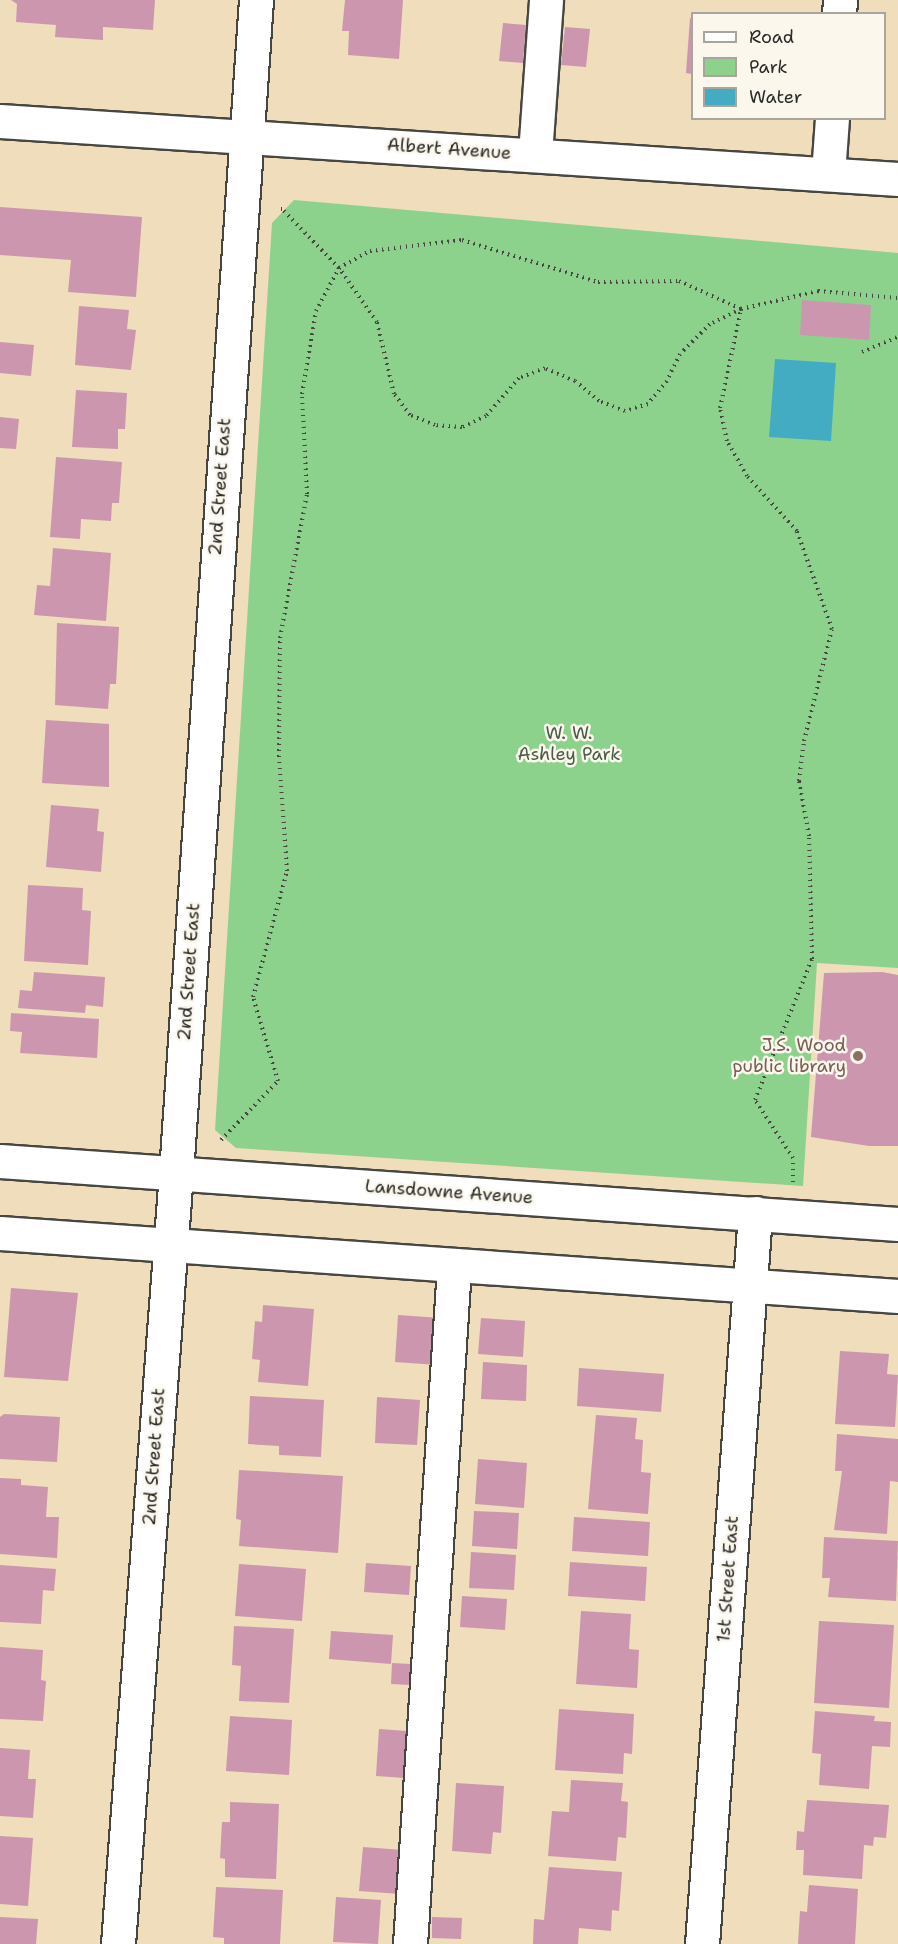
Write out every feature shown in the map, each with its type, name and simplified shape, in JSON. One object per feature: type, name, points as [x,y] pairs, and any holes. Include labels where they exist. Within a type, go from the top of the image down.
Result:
[{"type":"street","name":"2nd Street East","points":[[118,1944],[177,1158],[239,208],[256,0]]},
{"type":"street","points":[[535,154],[546,0]]},
{"type":"street","points":[[828,174],[832,120]]},
{"type":"street","name":"Albert Avenue","points":[[0,121],[898,179]]},
{"type":"street","name":"Lansdowne Avenue","points":[[0,1161],[177,1158],[755,1214],[898,1224]]},
{"type":"street","name":"1st Street East","points":[[702,1944],[755,1214]]},
{"type":"street","points":[[0,1233],[454,1267],[898,1296]]},
{"type":"street","points":[[410,1944],[454,1267]]},
{"type":"path","points":[[239,208],[282,209],[339,268],[377,322],[394,394],[410,415],[435,425],[462,427],[486,416],[519,378],[545,368],[575,381],[599,401],[625,411],[648,404],[667,381],[680,354],[710,324],[741,309],[818,291],[898,298]]},
{"type":"path","points":[[177,1158],[216,1146],[278,1081],[253,997],[287,871],[279,757],[280,638],[307,494],[302,394],[316,311],[339,268],[370,251],[462,240],[598,282],[679,281],[741,309]]},
{"type":"path","points":[[741,309],[720,408],[727,441],[747,476],[797,531],[832,629],[804,741],[799,781],[809,836],[812,958],[755,1100],[793,1158],[794,1216]]},
{"type":"path","points":[[862,351],[898,337]]},
{"type":"green space","name":"W. W. Ashley Park","points":[[294,200],[898,253],[898,968],[817,963],[803,1186],[236,1148],[215,1130],[272,223]]},
{"type":"water","points":[[775,359],[836,363],[831,441],[769,437]]},
{"type":"building","points":[[11,0],[155,0],[153,30],[103,27],[103,40],[55,37],[56,25],[16,22],[17,4]]},
{"type":"building","points":[[345,0],[403,0],[399,59],[348,55],[349,31],[342,31]]},
{"type":"building","points":[[690,18],[691,74],[686,73]]},
{"type":"building","points":[[503,23],[526,25],[523,63],[499,61]]},
{"type":"building","points":[[565,27],[590,29],[586,67],[561,65]]},
{"type":"building","points":[[0,207],[142,217],[136,297],[68,292],[71,260],[0,255]]},
{"type":"building","points":[[802,300],[871,305],[869,340],[800,335]]},
{"type":"building","points":[[79,306],[129,310],[127,329],[136,330],[131,370],[75,365]]},
{"type":"building","points":[[0,342],[34,345],[31,376],[0,373]]},
{"type":"building","points":[[76,390],[127,393],[125,429],[118,429],[118,449],[72,447]]},
{"type":"building","points":[[0,417],[19,419],[16,449],[0,448]]},
{"type":"building","points":[[56,457],[122,462],[119,503],[112,503],[111,521],[81,519],[80,539],[50,537]]},
{"type":"building","points":[[53,548],[111,553],[106,621],[34,615],[37,585],[50,586]]},
{"type":"building","points":[[57,623],[119,627],[116,684],[110,684],[108,709],[55,705]]},
{"type":"building","points":[[46,720],[109,724],[109,787],[42,783]]},
{"type":"building","points":[[51,805],[99,809],[97,831],[104,832],[101,872],[46,867]]},
{"type":"building","points":[[28,885],[83,888],[82,910],[91,911],[88,965],[24,961]]},
{"type":"building","points":[[34,972],[105,977],[103,1007],[86,1005],[85,1013],[18,1008],[20,990],[32,991]]},
{"type":"building","name":"J.S. Wood public library","points":[[882,972],[898,975],[898,1146],[869,1146],[811,1137],[824,973]]},
{"type":"building","points":[[11,1013],[99,1019],[97,1058],[20,1053],[22,1032],[10,1031]]},
{"type":"building","points":[[11,1288],[78,1293],[68,1381],[4,1377]]},
{"type":"building","points":[[263,1305],[314,1309],[308,1386],[258,1382],[260,1360],[252,1359],[255,1321],[262,1322]]},
{"type":"building","points":[[398,1315],[441,1318],[438,1365],[395,1362]]},
{"type":"building","points":[[481,1318],[525,1321],[523,1357],[478,1354]]},
{"type":"building","points":[[840,1351],[889,1354],[887,1374],[898,1375],[895,1427],[835,1424]]},
{"type":"building","points":[[483,1362],[527,1365],[526,1401],[481,1399]]},
{"type":"building","points":[[579,1368],[664,1374],[661,1412],[577,1406]]},
{"type":"building","points":[[250,1396],[324,1400],[321,1457],[279,1455],[279,1446],[248,1444]]},
{"type":"building","points":[[377,1397],[420,1400],[417,1445],[375,1443]]},
{"type":"building","points":[[4,1414],[60,1417],[57,1462],[0,1459],[0,1417]]},
{"type":"building","points":[[596,1415],[637,1418],[635,1439],[643,1440],[641,1472],[651,1473],[648,1514],[588,1509]]},
{"type":"building","points":[[837,1434],[898,1439],[898,1482],[890,1481],[887,1534],[834,1530],[842,1471],[835,1471]]},
{"type":"building","points":[[478,1459],[527,1463],[524,1508],[475,1504]]},
{"type":"building","points":[[239,1470],[343,1476],[338,1553],[239,1546],[241,1520],[236,1519]]},
{"type":"building","points":[[0,1478],[21,1479],[21,1485],[48,1487],[46,1517],[59,1517],[57,1558],[0,1554]]},
{"type":"building","points":[[474,1511],[519,1513],[517,1549],[472,1546]]},
{"type":"building","points":[[574,1517],[650,1522],[648,1556],[572,1551]]},
{"type":"building","points":[[824,1537],[898,1541],[896,1601],[828,1597],[830,1578],[822,1578]]},
{"type":"building","points":[[471,1552],[516,1555],[514,1590],[469,1588]]},
{"type":"building","points":[[570,1562],[647,1567],[645,1601],[568,1596]]},
{"type":"building","points":[[366,1563],[411,1566],[409,1595],[364,1592]]},
{"type":"building","points":[[239,1564],[306,1569],[302,1621],[235,1616]]},
{"type":"building","points":[[0,1565],[56,1569],[54,1591],[43,1590],[41,1624],[0,1622]]},
{"type":"building","points":[[462,1596],[507,1599],[505,1630],[460,1627]]},
{"type":"building","points":[[581,1611],[631,1614],[629,1649],[639,1650],[637,1688],[576,1684]]},
{"type":"building","points":[[819,1621],[894,1625],[889,1708],[814,1703]]},
{"type":"building","points":[[234,1626],[294,1629],[289,1703],[239,1701],[241,1666],[232,1665]]},
{"type":"building","points":[[331,1631],[393,1635],[391,1664],[329,1659]]},
{"type":"building","points":[[0,1647],[43,1650],[41,1680],[46,1681],[43,1721],[0,1719]]},
{"type":"building","points":[[392,1663],[411,1664],[410,1685],[391,1684]]},
{"type":"building","points":[[559,1709],[634,1714],[632,1754],[624,1753],[623,1774],[555,1770]]},
{"type":"building","points":[[815,1711],[875,1716],[874,1721],[891,1722],[890,1747],[872,1746],[869,1789],[819,1785],[821,1754],[812,1753]]},
{"type":"building","points":[[230,1716],[292,1720],[289,1775],[226,1771]]},
{"type":"building","points":[[379,1729],[407,1731],[405,1778],[376,1776]]},
{"type":"building","points":[[0,1748],[30,1750],[28,1779],[36,1779],[33,1818],[0,1816]]},
{"type":"building","points":[[571,1780],[623,1783],[621,1801],[628,1802],[626,1838],[618,1837],[616,1861],[548,1856],[552,1811],[569,1812]]},
{"type":"building","points":[[456,1783],[504,1786],[501,1833],[493,1832],[491,1854],[452,1851]]},
{"type":"building","points":[[807,1800],[889,1805],[886,1838],[874,1837],[873,1846],[864,1845],[862,1879],[803,1875],[804,1850],[796,1850],[797,1831],[804,1832]]},
{"type":"building","points":[[230,1802],[279,1804],[276,1879],[225,1877],[225,1859],[220,1858],[222,1822],[230,1822]]},
{"type":"building","points":[[0,1836],[33,1838],[28,1906],[0,1904]]},
{"type":"building","points":[[363,1847],[403,1850],[400,1894],[359,1891]]},
{"type":"building","points":[[549,1867],[622,1872],[619,1911],[612,1910],[611,1931],[579,1928],[578,1944],[533,1944],[534,1919],[544,1920]]},
{"type":"building","points":[[809,1885],[858,1889],[855,1944],[798,1944],[800,1911],[807,1912]]},
{"type":"building","points":[[216,1887],[283,1890],[280,1944],[224,1944],[224,1938],[213,1937]]},
{"type":"building","points":[[336,1897],[381,1900],[378,1944],[333,1942]]},
{"type":"building","points":[[0,1917],[38,1919],[36,1944],[0,1944]]},
{"type":"building","points":[[432,1917],[462,1918],[461,1939],[432,1938]]},
{"type":"place","name":"J.S. Wood public library","points":[[858,1056]]}]
